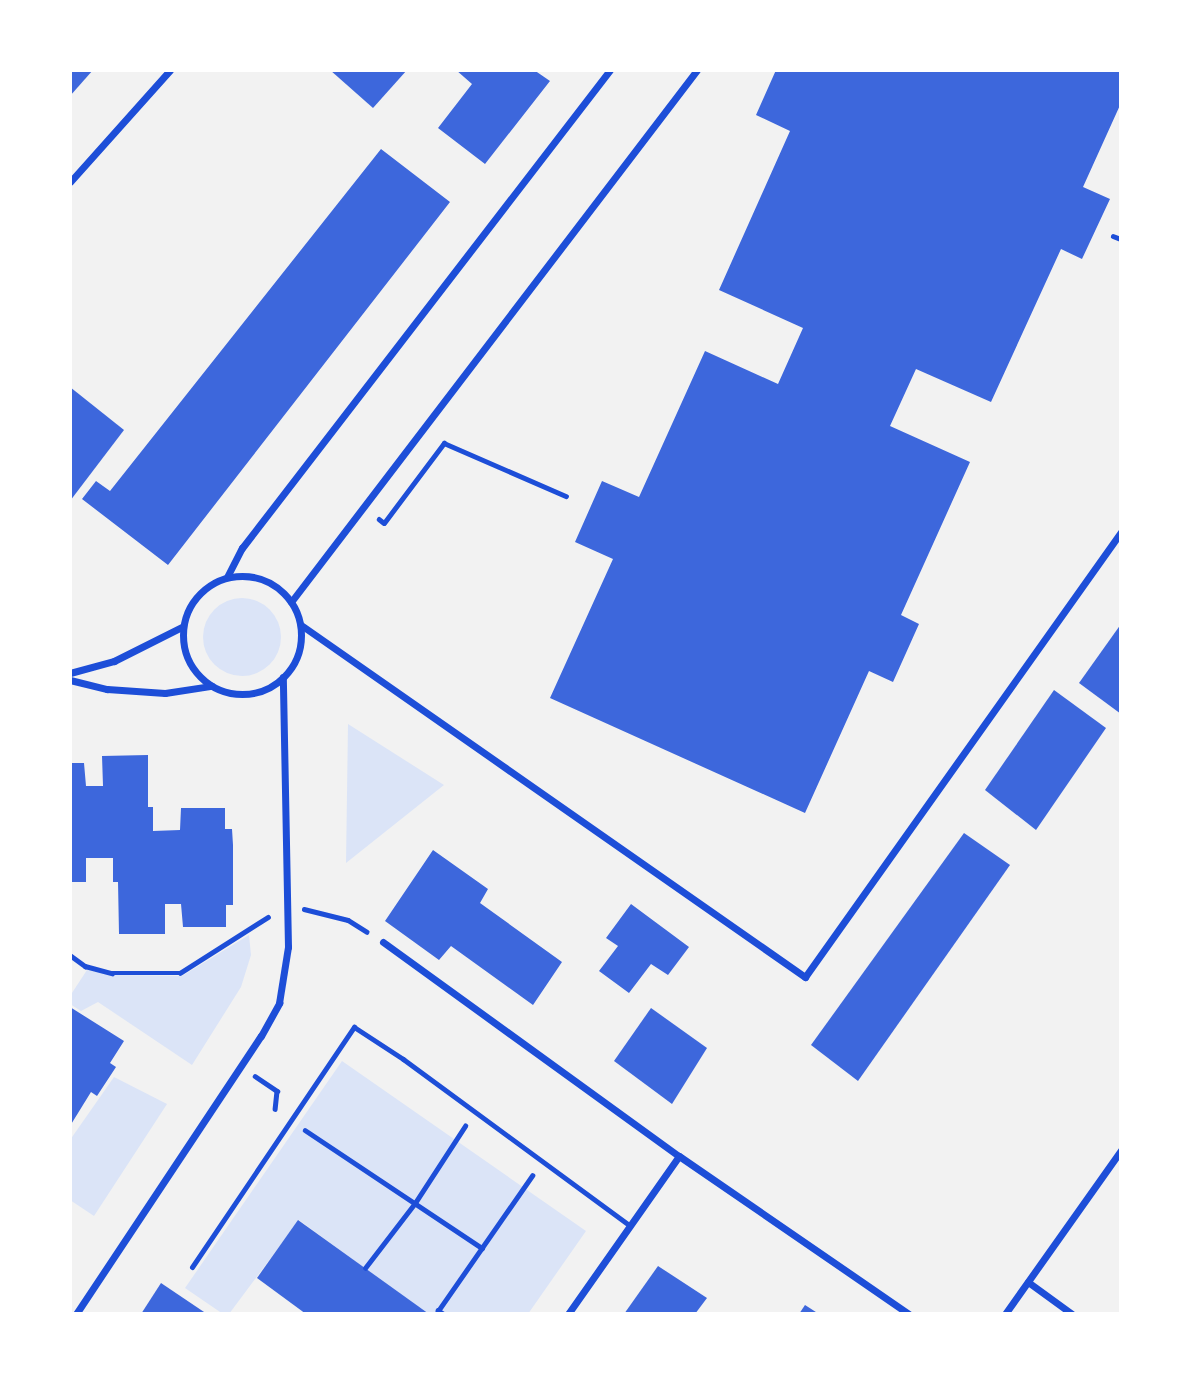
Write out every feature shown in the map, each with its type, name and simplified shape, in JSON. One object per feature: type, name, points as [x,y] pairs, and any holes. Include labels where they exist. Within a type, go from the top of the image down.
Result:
[{"type":"street","points":[[70,182],[170,70]]},
{"type":"street","points":[[227,577],[242,548],[610,70]]},
{"type":"street","points":[[291,602],[697,70]]},
{"type":"street","points":[[301,625],[805,976],[1121,531]]},
{"type":"street","points":[[227,577],[263,579],[279,589],[291,602],[301,625],[301,644],[294,663],[283,677],[267,689],[249,694],[229,693],[211,686],[197,675],[182,644],[182,626],[197,595],[211,584],[227,577]]},
{"type":"street","points":[[70,673],[114,661],[182,626]]},
{"type":"street","points":[[76,1314],[272,1017],[287,965],[283,677]]},
{"type":"street","points":[[70,680],[107,689],[165,693],[211,686]]},
{"type":"street","points":[[383,942],[679,1156],[909,1314]]},
{"type":"street","points":[[1005,1314],[1121,1150]]},
{"type":"street","points":[[568,1314],[679,1156]]},
{"type":"street","points":[[1028,1282],[1072,1314]]},
{"type":"lane","points":[[192,1267],[354,1027],[629,1225]]},
{"type":"path","points":[[1113,236],[1121,239]]},
{"type":"path","points":[[364,508],[384,523],[444,443],[566,496]]},
{"type":"path","points":[[70,955],[85,965],[113,973],[180,973],[287,904],[348,920],[383,942]]},
{"type":"path","points":[[276,1091],[275,1109],[482,1248]]},
{"type":"path","points":[[365,1268],[415,1203],[474,1111]]},
{"type":"path","points":[[443,1314],[438,1311],[542,1161]]},
{"type":"shaded area","points":[[242,598],[257,601],[270,609],[278,622],[281,637],[278,652],[270,665],[257,673],[242,676],[227,673],[214,665],[206,652],[203,637],[206,622],[214,609],[227,601]]},
{"type":"shaded area","points":[[348,724],[444,785],[346,863]]},
{"type":"shaded area","points":[[249,935],[251,955],[241,987],[192,1065],[98,1002],[81,1011],[70,1004],[70,996],[87,970],[112,975],[182,976]]},
{"type":"shaded area","points":[[342,1061],[586,1231],[528,1314],[427,1314],[299,1220],[229,1314],[223,1314],[185,1288]]},
{"type":"shaded area","points":[[114,1077],[167,1104],[94,1216],[70,1200],[70,1140]]},
{"type":"building","points":[[70,70],[93,70],[70,96]]},
{"type":"building","points":[[330,70],[407,70],[373,108]]},
{"type":"building","points":[[456,70],[534,70],[550,81],[485,164],[438,128],[472,84]]},
{"type":"building","points":[[776,70],[1121,70],[1121,103],[1083,187],[1110,199],[1082,259],[1061,249],[991,402],[916,369],[890,426],[970,462],[901,615],[919,624],[893,682],[869,671],[805,813],[550,698],[613,559],[575,542],[602,481],[639,497],[705,351],[778,384],[803,328],[719,290],[790,131],[756,115]]},
{"type":"building","points":[[381,149],[450,202],[168,565],[82,499],[96,481],[110,491]]},
{"type":"building","points":[[70,387],[124,430],[70,501]]},
{"type":"building","points":[[1121,624],[1121,714],[1079,683]]},
{"type":"building","points":[[1054,690],[1106,728],[1036,830],[985,790]]},
{"type":"building","points":[[148,755],[148,807],[153,807],[153,831],[180,830],[181,808],[225,808],[225,829],[232,829],[233,845],[233,905],[226,905],[226,927],[183,927],[181,904],[165,904],[165,934],[119,934],[118,882],[113,882],[113,858],[86,858],[86,882],[70,882],[70,763],[84,763],[86,786],[103,786],[102,756]]},
{"type":"building","points":[[964,833],[1010,865],[858,1081],[811,1045]]},
{"type":"building","points":[[433,850],[488,889],[480,903],[562,962],[533,1005],[451,946],[439,960],[385,921]]},
{"type":"building","points":[[631,904],[689,947],[668,975],[651,964],[629,993],[599,971],[618,946],[606,938]]},
{"type":"building","points":[[70,1007],[124,1041],[110,1063],[116,1067],[97,1096],[91,1092],[70,1126]]},
{"type":"building","points":[[651,1008],[707,1048],[672,1104],[614,1061]]},
{"type":"building","points":[[298,1220],[429,1314],[306,1314],[257,1278]]},
{"type":"building","points":[[658,1266],[707,1298],[695,1314],[624,1314]]},
{"type":"building","points":[[161,1283],[207,1314],[141,1314]]},
{"type":"building","points":[[805,1305],[819,1314],[799,1314]]}]
